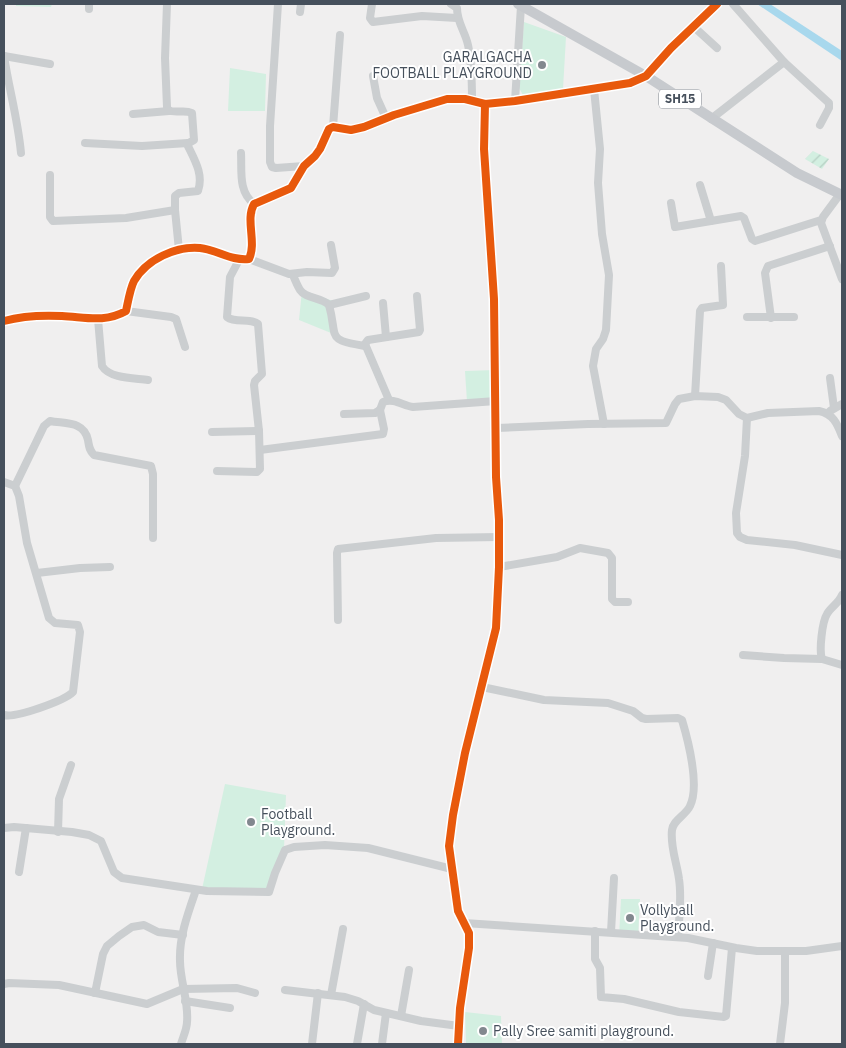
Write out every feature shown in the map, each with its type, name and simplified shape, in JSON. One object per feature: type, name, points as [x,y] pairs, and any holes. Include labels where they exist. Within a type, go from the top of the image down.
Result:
[{"type":"main road","name":"SH15","points":[[519,5],[646,76],[797,173],[841,194]]},
{"type":"street","points":[[167,4],[166,58],[167,104],[169,111]]},
{"type":"street","points":[[278,4],[270,126],[270,162],[272,167],[276,168],[304,166]]},
{"type":"street","points":[[372,4],[370,18],[373,22],[422,16],[457,18]]},
{"type":"street","points":[[451,4],[457,8],[457,18],[469,52],[472,101]]},
{"type":"street","points":[[249,259],[252,249],[251,213],[254,204],[291,188],[304,166],[315,156],[328,129],[333,127],[357,129],[446,99],[455,98],[485,104],[630,83],[646,76],[671,48],[716,4]]},
{"type":"street","points":[[732,4],[784,62],[829,103],[830,108],[820,125]]},
{"type":"street","points":[[515,101],[519,5]]},
{"type":"street","points":[[694,27],[716,48]]},
{"type":"street","points":[[333,127],[340,35]]},
{"type":"street","points":[[21,152],[20,136],[8,85],[4,56],[50,64]]},
{"type":"street","points":[[712,119],[784,62]]},
{"type":"street","points":[[373,76],[377,98],[386,118]]},
{"type":"street","points":[[594,88],[600,149],[598,183],[602,234],[609,275],[606,330],[596,350],[593,366],[604,424]]},
{"type":"street","points":[[458,1044],[469,933],[458,911],[449,846],[465,753],[496,628],[499,566],[494,299],[484,149],[485,104]]},
{"type":"street","points":[[85,143],[142,146],[188,143],[194,140],[192,113],[189,111],[133,114]]},
{"type":"street","points":[[179,250],[175,210],[176,195],[198,191],[200,187],[199,171],[188,143]]},
{"type":"street","points":[[241,153],[243,189],[246,198],[254,204]]},
{"type":"street","points":[[50,175],[50,217],[53,221],[126,218],[175,210]]},
{"type":"street","points":[[700,185],[710,221]]},
{"type":"street","points":[[671,203],[675,227],[741,216],[744,218],[752,239],[757,241],[821,220],[841,194]]},
{"type":"street","points":[[821,220],[842,279]]},
{"type":"street","points":[[126,311],[134,282],[142,270],[159,258],[179,250],[201,248],[239,260],[249,259],[293,275],[307,272],[328,273],[334,271],[331,245]]},
{"type":"street","points":[[771,318],[766,273],[768,266],[830,246]]},
{"type":"street","points":[[217,471],[260,471],[259,431],[254,385],[255,381],[262,374],[258,324],[253,320],[233,320],[228,317],[230,277],[239,260]]},
{"type":"street","points":[[695,396],[700,311],[702,308],[723,305],[721,266]]},
{"type":"street","points":[[293,275],[301,291],[329,305],[334,335],[338,339],[344,343],[365,346]]},
{"type":"street","points":[[329,305],[366,296]]},
{"type":"street","points":[[389,400],[365,346],[366,342],[368,340],[419,332],[417,296]]},
{"type":"street","points":[[383,303],[386,337]]},
{"type":"street","points":[[4,321],[41,316],[98,319],[116,316],[126,311],[171,317],[176,319],[186,347]]},
{"type":"street","points":[[747,317],[794,317]]},
{"type":"street","points":[[98,319],[102,366],[105,371],[112,374],[148,380]]},
{"type":"street","points":[[830,378],[834,408]]},
{"type":"street","points":[[496,428],[666,423],[679,399],[695,396],[718,397],[726,400],[739,414],[747,418],[768,413],[819,411],[833,417],[838,423],[842,436]]},
{"type":"street","points":[[260,450],[382,434],[384,429],[380,410],[383,402],[389,400],[394,400],[403,406],[413,407],[496,401]]},
{"type":"street","points":[[826,413],[842,404]]},
{"type":"street","points":[[344,414],[380,410]]},
{"type":"street","points":[[747,418],[745,456],[736,513],[737,533],[740,537],[747,540],[794,545],[842,554]]},
{"type":"street","points":[[15,486],[47,422],[78,426],[84,429],[90,451],[94,455],[151,466],[153,474],[153,538]]},
{"type":"street","points":[[212,432],[259,431]]},
{"type":"street","points":[[4,482],[15,486],[19,496],[27,543],[51,622],[74,624],[80,627],[73,692],[62,699],[25,712],[9,716],[4,715]]},
{"type":"street","points":[[338,620],[338,549],[436,538],[499,537]]},
{"type":"street","points":[[499,566],[557,557],[580,548],[608,553],[612,558],[612,599],[615,602],[628,602]]},
{"type":"street","points":[[37,573],[110,567]]},
{"type":"street","points":[[822,659],[820,653],[826,614],[842,596]]},
{"type":"street","points":[[743,655],[822,659],[842,665]]},
{"type":"street","points":[[482,687],[544,700],[608,703],[633,711],[646,719],[678,718],[682,720],[691,754],[693,792],[690,806],[674,824],[672,830],[674,859],[679,880],[678,937]]},
{"type":"street","points":[[58,832],[59,799],[71,765]]},
{"type":"street","points":[[4,828],[72,832],[90,836],[101,841],[114,872],[122,878],[196,890],[269,892],[285,850],[294,847],[325,845],[368,848],[452,870]]},
{"type":"street","points":[[19,872],[26,828]]},
{"type":"street","points":[[611,932],[614,878]]},
{"type":"street","points":[[182,1044],[187,1023],[180,958],[182,935],[196,890]]},
{"type":"street","points":[[464,923],[678,937],[757,951],[806,951],[842,946]]},
{"type":"street","points":[[95,993],[103,954],[107,946],[132,927],[144,925],[158,932],[182,935]]},
{"type":"street","points":[[331,995],[343,929]]},
{"type":"street","points":[[595,931],[595,959],[600,968],[601,997],[624,999],[688,1014],[726,1016],[732,948]]},
{"type":"street","points":[[708,976],[713,943]]},
{"type":"street","points":[[780,1044],[785,1003],[785,951]]},
{"type":"street","points":[[401,1016],[409,970]]},
{"type":"street","points":[[4,984],[59,984],[147,1004],[183,989],[237,988],[255,993]]},
{"type":"street","points":[[285,990],[358,1000],[374,1010],[421,1021],[459,1026]]},
{"type":"street","points":[[312,1044],[318,994]]},
{"type":"street","points":[[185,1001],[230,1008]]},
{"type":"street","points":[[357,1044],[364,1004]]},
{"type":"street","points":[[382,1044],[386,1013]]},
{"type":"green space","points":[[16,4],[52,4],[51,7],[16,6]]},
{"type":"green space","name":"GARALGACHA FOOTBALL PLAYGROUND","points":[[524,22],[566,37],[563,89],[523,95],[519,88]]},
{"type":"green space","points":[[230,68],[266,74],[265,111],[228,111]]},
{"type":"green space","points":[[813,151],[829,159],[822,169],[805,159]]},
{"type":"green space","points":[[302,290],[333,301],[331,333],[299,320]]},
{"type":"green space","points":[[495,370],[496,401],[467,402],[465,371]]},
{"type":"green space","name":"Football Playground.","points":[[225,784],[286,795],[284,849],[269,892],[202,889]]},
{"type":"green space","name":"Vollyball Playground.","points":[[621,899],[640,899],[638,938],[619,937]]},
{"type":"green space","name":"Pally Sree samiti playground.","points":[[465,1012],[501,1016],[502,1044],[466,1044]]},
{"type":"water","points":[[757,4],[770,4],[842,51],[842,61]]},
{"type":"cycle path","points":[[458,1044],[460,1008],[469,948],[469,933],[458,911],[449,846],[465,753],[496,628],[499,567],[494,299],[484,149],[485,104],[630,83],[646,76],[671,48],[717,4]]},
{"type":"cycle path","points":[[4,321],[40,316],[103,318],[118,315],[126,311],[134,281],[146,266],[154,260],[181,249],[200,248],[230,257],[249,259],[252,245],[251,217],[254,204],[291,188],[304,166],[320,149],[329,129],[333,127],[351,130],[364,127],[394,115],[447,99],[465,99],[485,104]]},
{"type":"place","name":"GARALGACHA FOOTBALL PLAYGROUND","points":[[542,65]]},
{"type":"place","name":"Football Playground.","points":[[251,822]]},
{"type":"place","name":"Vollyball Playground.","points":[[630,918]]},
{"type":"place","name":"Pally Sree samiti playground.","points":[[483,1031]]}]
